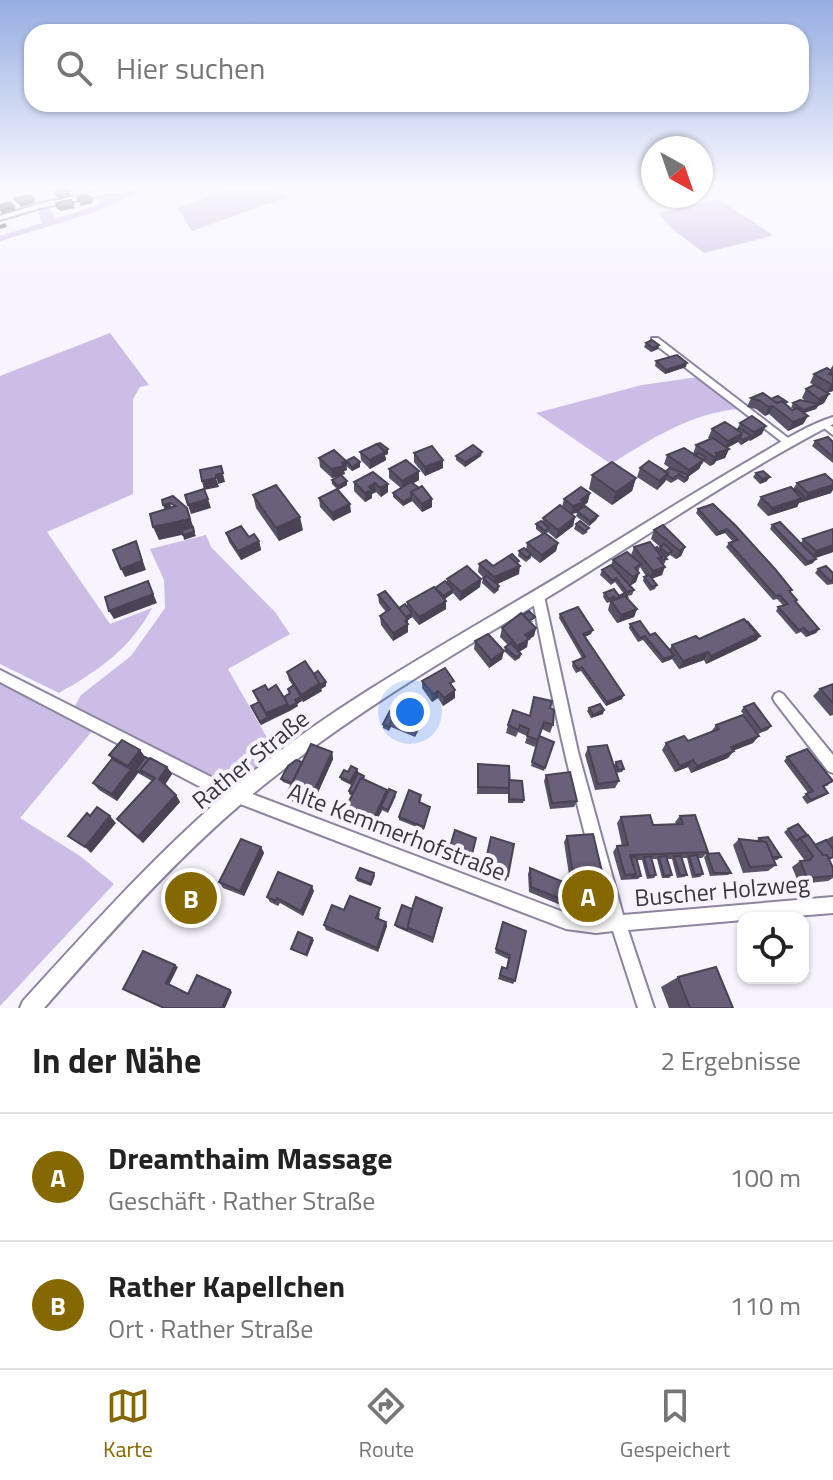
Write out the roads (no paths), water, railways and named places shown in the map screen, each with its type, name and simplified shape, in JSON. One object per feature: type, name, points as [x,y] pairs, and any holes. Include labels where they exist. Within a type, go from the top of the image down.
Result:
[{"type":"street","points":[[655,340],[789,443]]},
{"type":"street","name":"Rather Straße","points":[[30,1008],[142,884],[238,796],[351,711],[789,443],[830,426]]},
{"type":"street","points":[[538,596],[558,700],[616,923],[646,1008]]},
{"type":"street","name":"Alte Kemmerhofstraße","points":[[0,676],[238,796],[553,917],[580,924],[616,923]]},
{"type":"street","points":[[779,698],[833,766]]},
{"type":"street","name":"Buscher Holzweg","points":[[616,923],[833,905]]},
{"type":"place","name":"Dreamthaim Massage","points":[[588,896]]},
{"type":"place","name":"Rather Kapellchen","points":[[191,898]]}]
